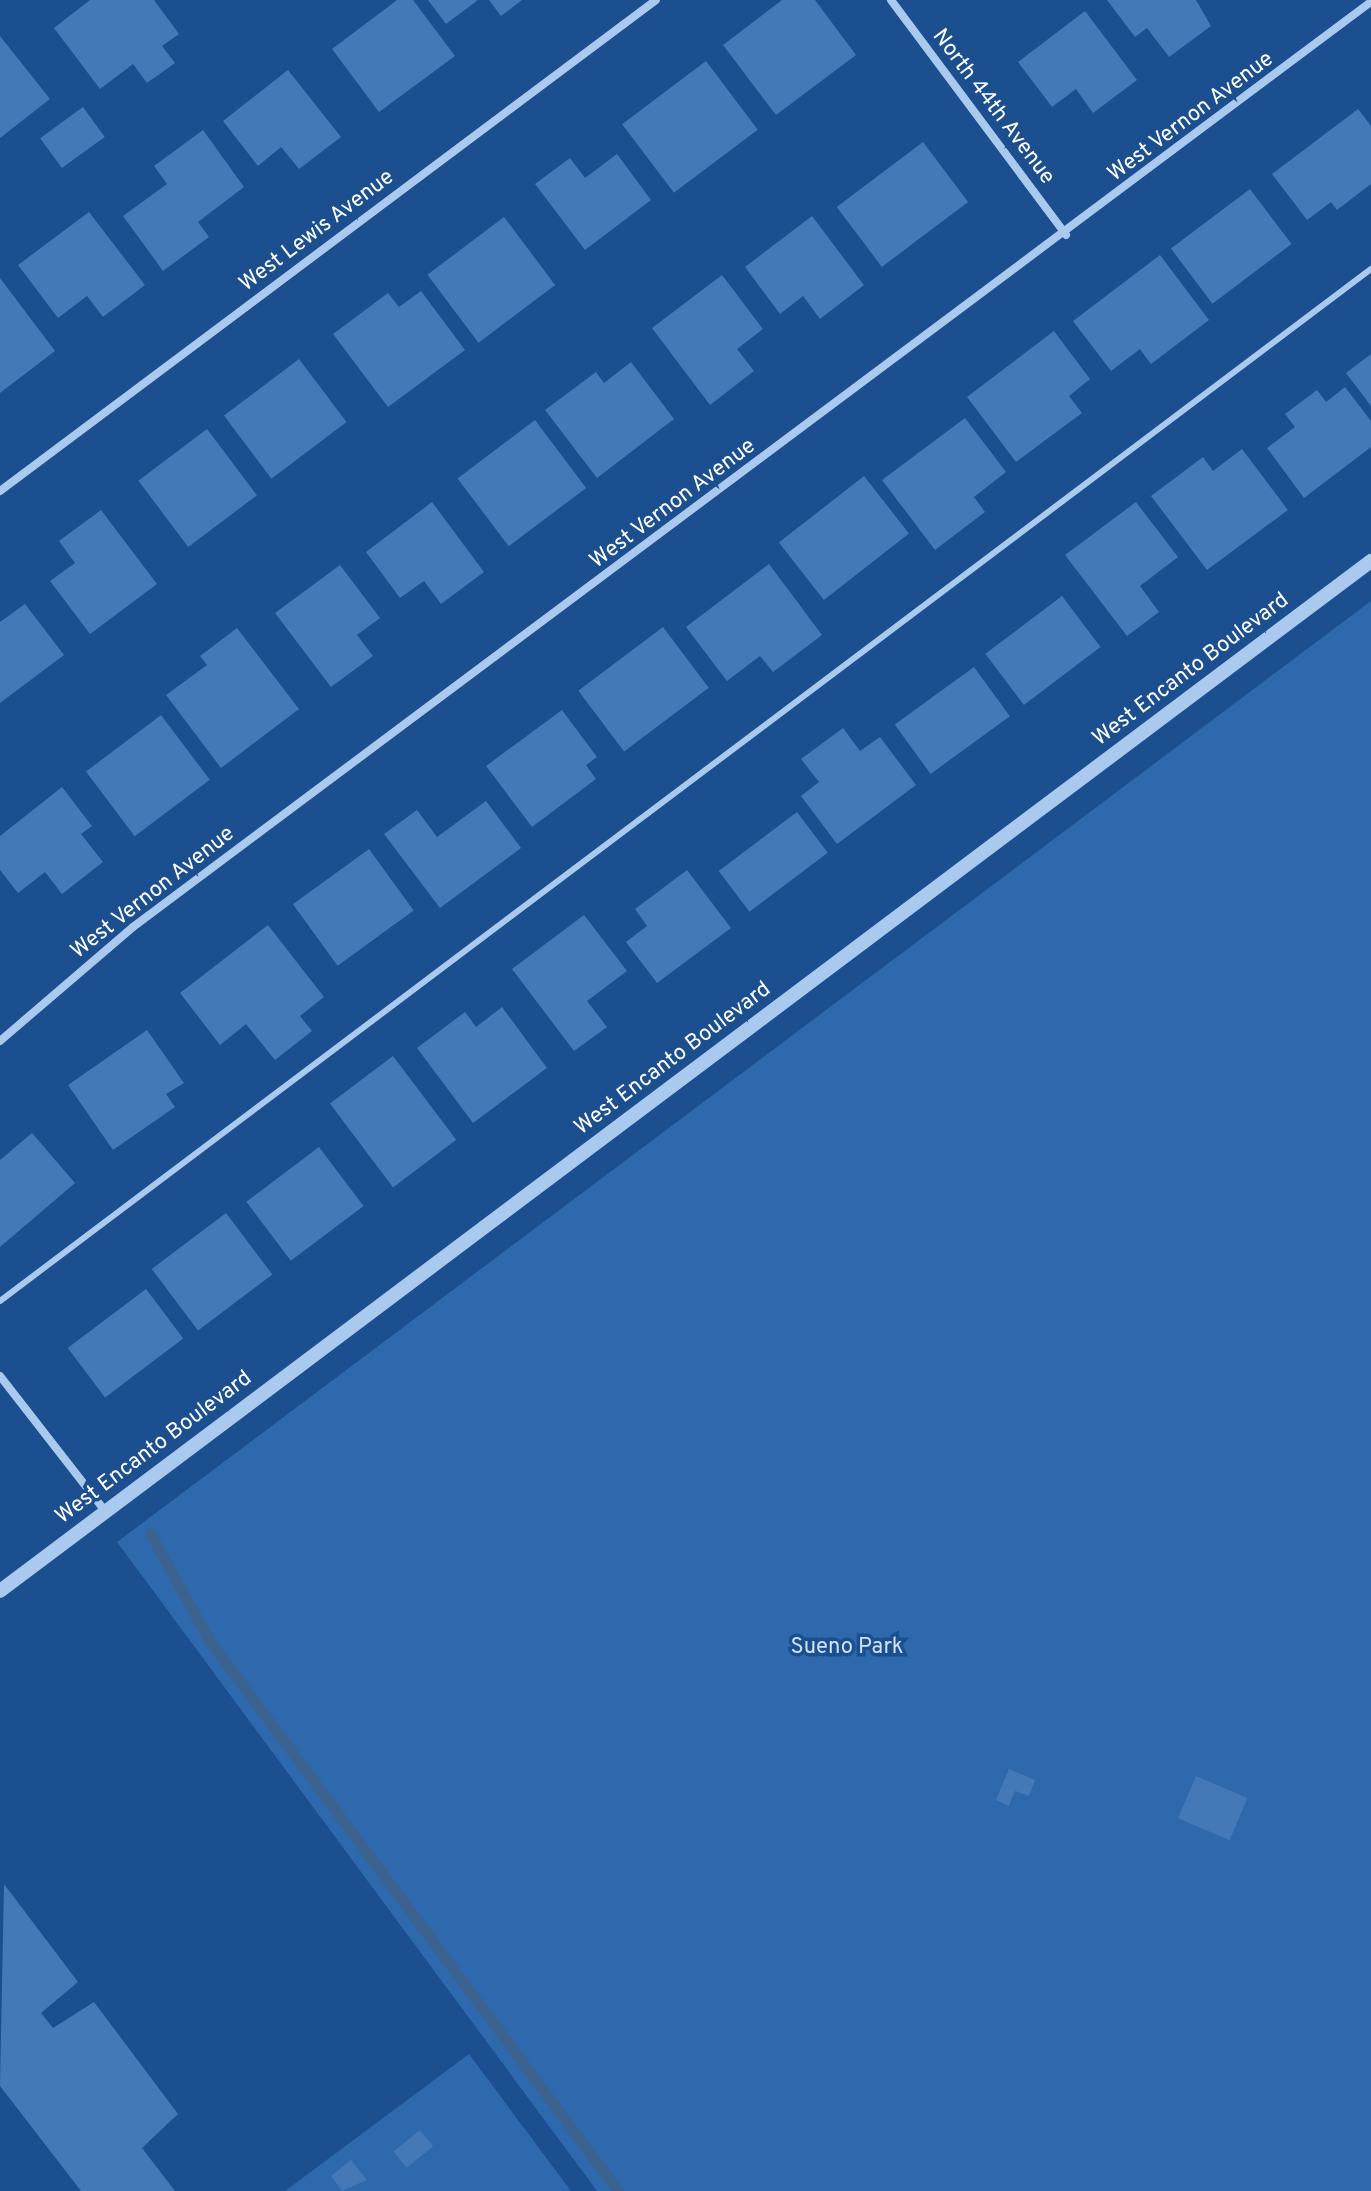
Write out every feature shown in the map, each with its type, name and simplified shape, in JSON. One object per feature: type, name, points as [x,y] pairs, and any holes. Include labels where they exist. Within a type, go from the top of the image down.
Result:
[{"type":"street","name":"West Lewis Avenue","points":[[0,491],[656,0]]},
{"type":"street","name":"North 44th Avenue","points":[[891,0],[1066,235]]},
{"type":"street","name":"West Vernon Avenue","points":[[0,1041],[133,927],[1066,235],[1371,2]]},
{"type":"street","name":"West Encanto Boulevard","points":[[0,1591],[1371,561]]},
{"type":"street","points":[[0,1376],[106,1512]]},
{"type":"lane","points":[[0,1301],[1371,269]]},
{"type":"green space","name":"Sueno Park","points":[[1371,601],[1371,2191],[597,2191],[117,1542]]},
{"type":"green space","points":[[469,2054],[571,2191],[285,2191]]},
{"type":"building","points":[[90,0],[154,0],[179,34],[162,46],[175,63],[147,83],[133,64],[100,89],[54,28]]},
{"type":"building","points":[[397,0],[413,0],[455,56],[379,112],[332,49]]},
{"type":"building","points":[[428,0],[478,0],[446,24]]},
{"type":"building","points":[[489,0],[522,0],[501,16]]},
{"type":"building","points":[[782,0],[815,0],[856,55],[776,115],[723,45]]},
{"type":"building","points":[[1107,0],[1196,0],[1211,26],[1169,57],[1147,28],[1135,37]]},
{"type":"building","points":[[1085,11],[1137,80],[1093,113],[1076,89],[1052,107],[1018,62]]},
{"type":"building","points":[[0,36],[50,99],[0,138]]},
{"type":"building","points":[[706,61],[758,130],[674,193],[622,124]]},
{"type":"building","points":[[288,70],[341,137],[299,169],[281,147],[258,166],[223,121]]},
{"type":"building","points":[[83,107],[105,137],[62,168],[40,138]]},
{"type":"building","points":[[1358,109],[1371,126],[1371,184],[1337,210],[1331,202],[1307,220],[1272,174]]},
{"type":"building","points":[[203,130],[244,187],[198,222],[209,237],[163,271],[123,216],[167,184],[154,166]]},
{"type":"building","points":[[923,142],[968,202],[882,267],[837,207]]},
{"type":"building","points":[[617,154],[651,200],[585,250],[535,184],[570,158],[585,178]]},
{"type":"building","points":[[1250,189],[1292,244],[1212,304],[1171,249]]},
{"type":"building","points":[[89,212],[145,285],[103,317],[87,296],[58,318],[18,265]]},
{"type":"building","points":[[812,216],[864,285],[820,319],[803,296],[780,314],[745,267]]},
{"type":"building","points":[[504,217],[555,285],[478,343],[427,275]]},
{"type":"building","points":[[1160,255],[1209,320],[1151,364],[1140,349],[1111,371],[1073,321]]},
{"type":"building","points":[[722,275],[763,329],[737,349],[754,371],[710,405],[652,328]]},
{"type":"building","points":[[0,278],[55,351],[0,393]]},
{"type":"building","points":[[421,291],[465,350],[388,407],[333,334],[388,293],[399,307]]},
{"type":"building","points":[[1054,331],[1090,379],[1069,396],[1082,413],[1016,462],[967,397]]},
{"type":"building","points":[[1371,354],[1371,406],[1346,373]]},
{"type":"building","points":[[299,359],[347,422],[271,479],[224,416]]},
{"type":"building","points":[[631,362],[674,419],[597,478],[545,410],[596,372],[604,383]]},
{"type":"building","points":[[1345,387],[1371,421],[1371,447],[1304,498],[1267,448],[1295,427],[1285,414],[1317,390],[1326,402]]},
{"type":"building","points":[[965,418],[1006,472],[974,497],[985,512],[935,550],[882,480]]},
{"type":"building","points":[[535,420],[586,488],[509,546],[458,478]]},
{"type":"building","points":[[207,429],[257,495],[188,547],[138,481]]},
{"type":"building","points":[[1242,449],[1288,510],[1207,570],[1151,496],[1203,457],[1213,471]]},
{"type":"building","points":[[864,476],[909,534],[824,600],[779,542]]},
{"type":"building","points":[[432,502],[484,572],[441,604],[424,581],[400,598],[366,552]]},
{"type":"building","points":[[1136,502],[1178,557],[1140,586],[1159,612],[1127,636],[1065,555]]},
{"type":"building","points":[[101,510],[157,584],[90,634],[50,581],[75,563],[59,541]]},
{"type":"building","points":[[769,564],[822,635],[773,672],[760,656],[727,681],[686,627]]},
{"type":"building","points":[[340,565],[380,618],[357,635],[373,656],[331,687],[275,613]]},
{"type":"building","points":[[1062,596],[1101,647],[1024,705],[985,654]]},
{"type":"building","points":[[25,604],[64,655],[0,703],[0,622]]},
{"type":"building","points":[[663,627],[709,688],[624,751],[578,691]]},
{"type":"building","points":[[237,628],[299,709],[221,768],[166,695],[207,665],[200,656]]},
{"type":"building","points":[[974,667],[1010,716],[931,774],[895,725]]},
{"type":"building","points":[[562,710],[597,757],[586,765],[596,779],[532,827],[486,766]]},
{"type":"building","points":[[161,715],[210,780],[135,836],[86,772]]},
{"type":"building","points":[[843,728],[860,751],[880,737],[916,785],[837,844],[801,796],[819,782],[801,759]]},
{"type":"building","points":[[62,787],[92,826],[81,834],[103,862],[62,894],[45,872],[18,893],[0,870],[0,836]]},
{"type":"building","points":[[486,801],[521,848],[440,908],[384,834],[417,810],[437,837]]},
{"type":"building","points":[[797,812],[828,853],[749,912],[719,871]]},
{"type":"building","points":[[369,849],[414,910],[338,966],[293,904]]},
{"type":"building","points":[[687,870],[731,928],[657,983],[626,942],[647,926],[635,909]]},
{"type":"building","points":[[584,915],[627,971],[587,1001],[607,1027],[574,1051],[512,969]]},
{"type":"building","points":[[268,925],[324,997],[300,1016],[312,1031],[275,1060],[246,1024],[220,1045],[180,993]]},
{"type":"building","points":[[502,1007],[547,1068],[473,1123],[417,1048],[465,1012],[476,1027]]},
{"type":"building","points":[[147,1030],[184,1083],[166,1094],[175,1107],[113,1150],[68,1085]]},
{"type":"building","points":[[393,1056],[456,1140],[393,1187],[330,1104]]},
{"type":"building","points":[[32,1133],[75,1183],[0,1247],[0,1160]]},
{"type":"building","points":[[319,1147],[364,1206],[291,1261],[246,1202]]},
{"type":"building","points":[[226,1213],[272,1274],[198,1330],[152,1269]]},
{"type":"building","points":[[146,1289],[183,1339],[105,1397],[68,1348]]},
{"type":"building","points":[[1009,1769],[1035,1780],[1029,1796],[1015,1791],[1009,1806],[996,1800]]},
{"type":"building","points":[[1196,1776],[1248,1798],[1230,1840],[1178,1818]]},
{"type":"building","points":[[4,1884],[78,1982],[41,2013],[53,2028],[94,2002],[178,2114],[142,2148],[175,2191],[81,2191],[0,2086]]},
{"type":"building","points":[[420,2130],[433,2146],[407,2168],[394,2151]]},
{"type":"building","points":[[351,2160],[367,2180],[342,2191],[331,2176]]},
{"type":"waterway","points":[[150,1533],[209,1640],[618,2191]]}]
